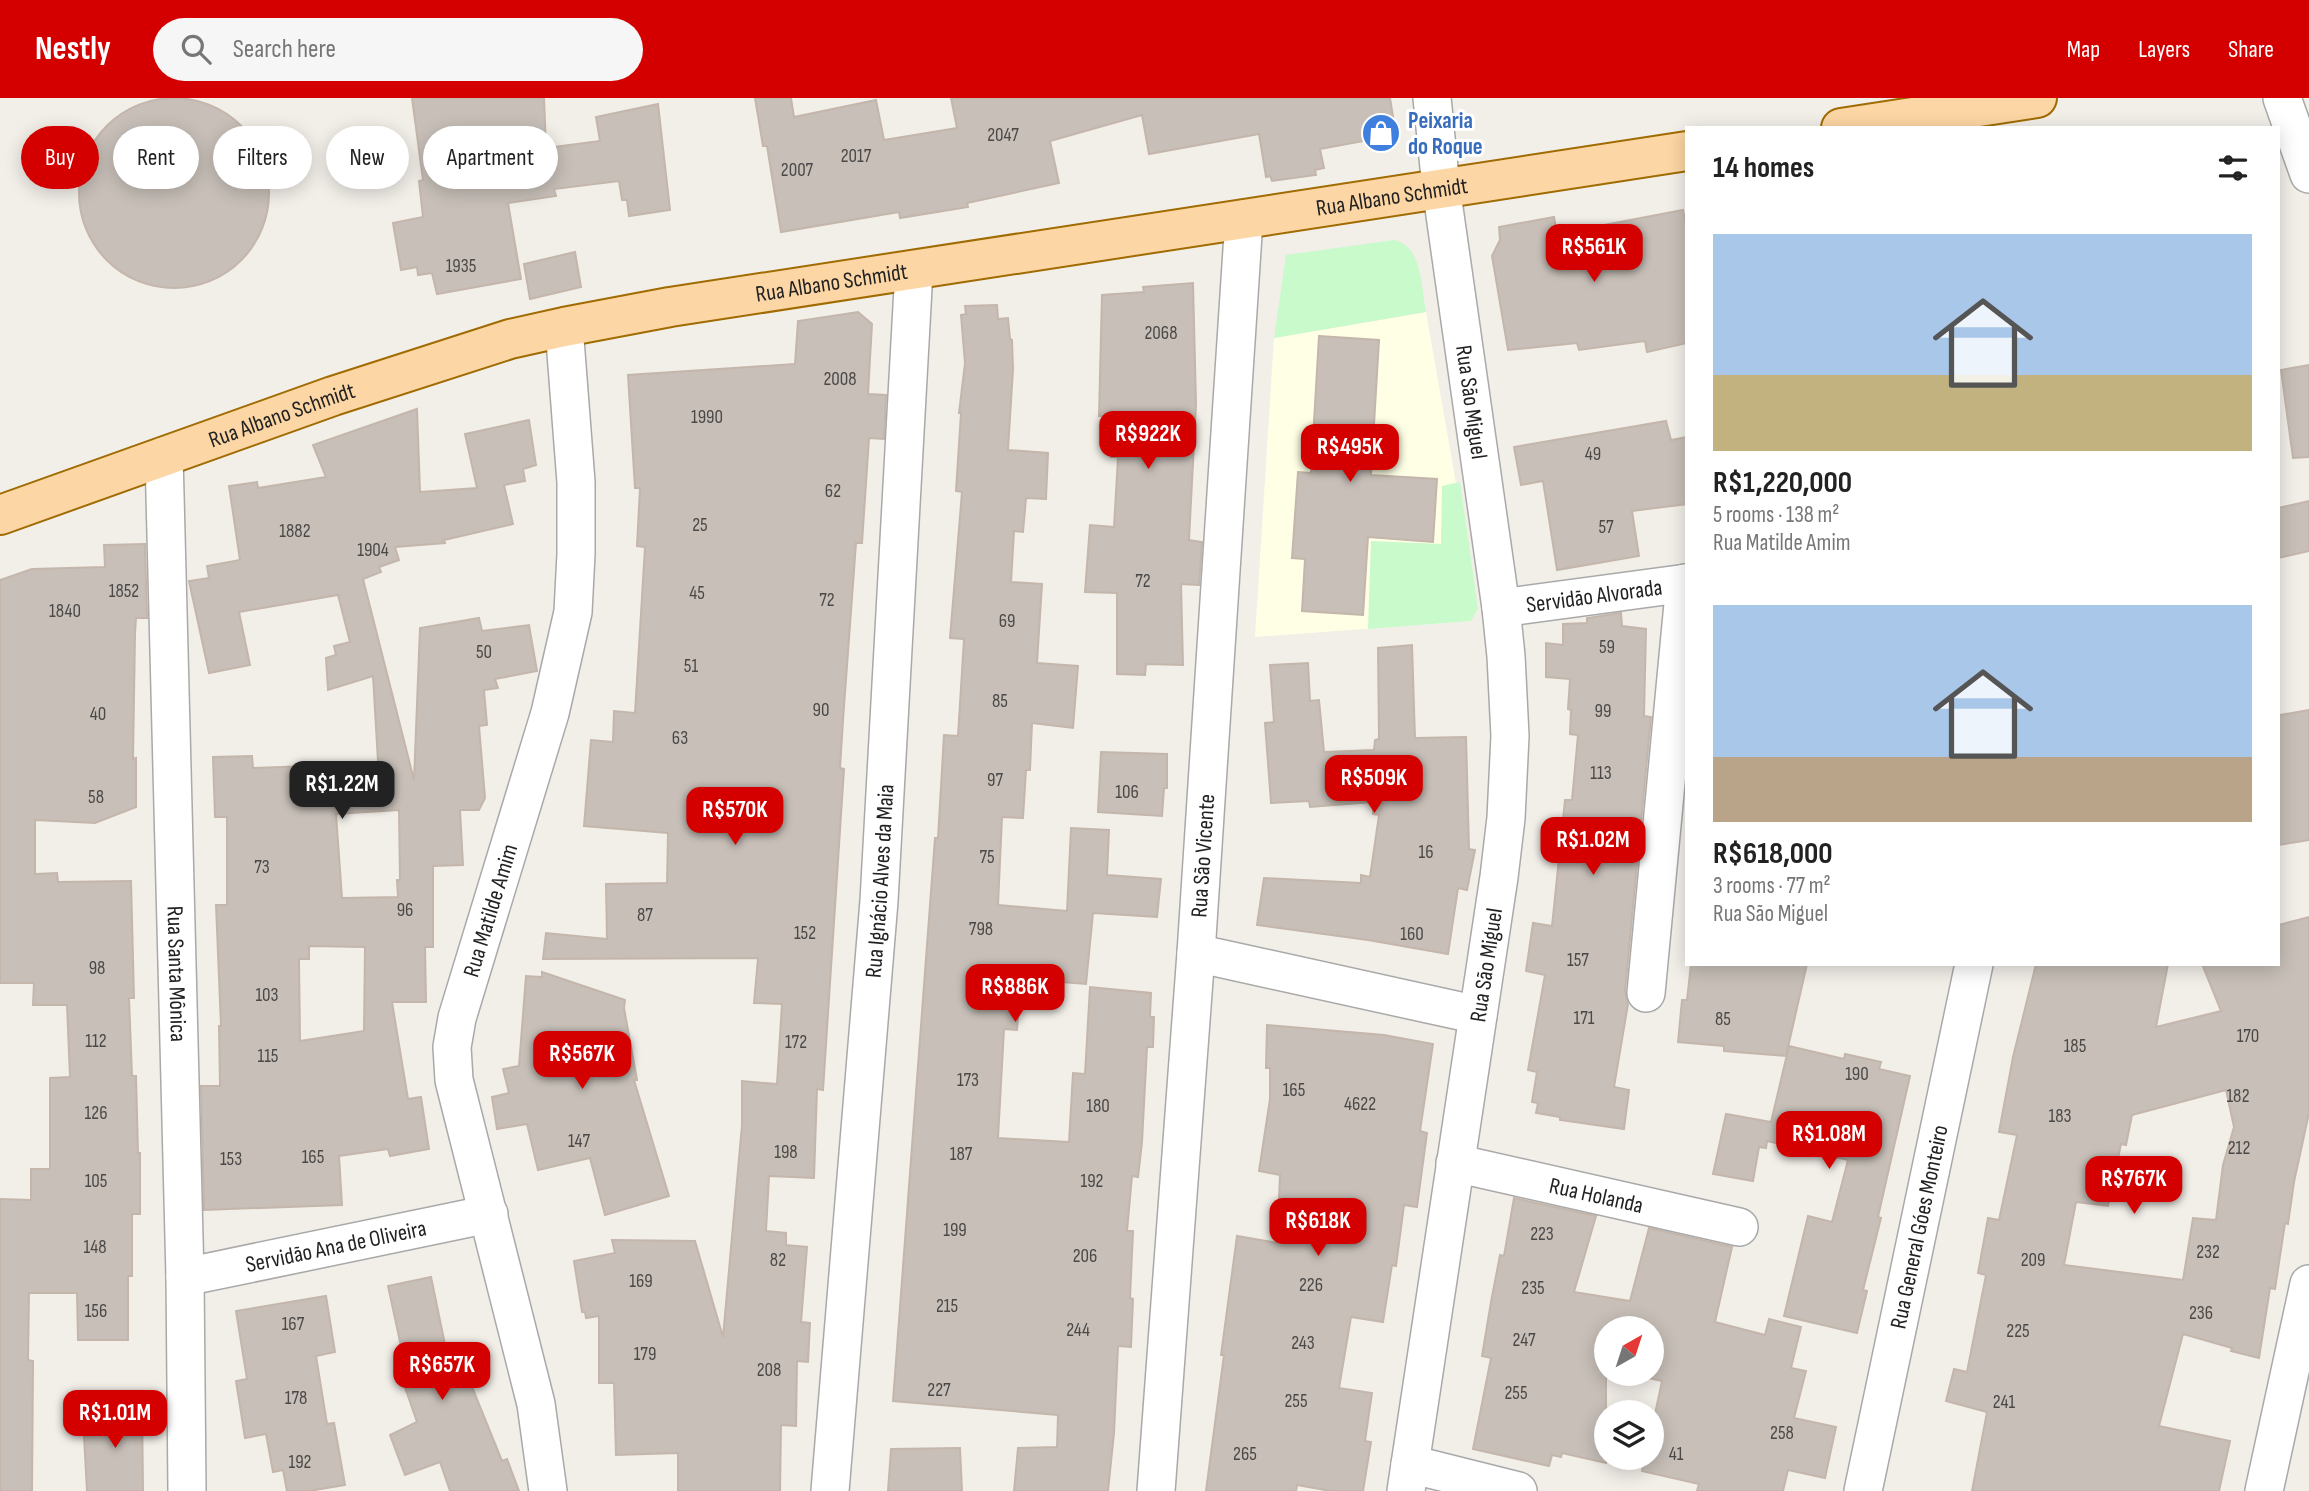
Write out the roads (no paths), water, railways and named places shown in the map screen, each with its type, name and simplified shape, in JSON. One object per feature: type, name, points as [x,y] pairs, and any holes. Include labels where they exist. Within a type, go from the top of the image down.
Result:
[{"type":"main road","points":[[1849,126],[1890,115],[2038,98]]},
{"type":"main road","name":"Rua Albano Schmidt","points":[[0,515],[333,396],[510,339],[564,327],[670,307],[1685,151]]},
{"type":"street","name":"Rua São Miguel","points":[[1408,1477],[1506,818],[1510,736],[1501,608],[1441,187],[1432,98]]},
{"type":"street","points":[[2282,98],[2309,174]]},
{"type":"street","name":"Rua São Vicente","points":[[1156,1491],[1196,953],[1244,219]]},
{"type":"street","name":"Rua Ignácio Alves da Maia","points":[[830,1491],[879,901],[914,270]]},
{"type":"street","name":"Rua Matilde Amim","points":[[548,1491],[536,1404],[454,1080],[452,1047],[457,1018],[550,713],[573,612],[576,482],[564,327]]},
{"type":"street","name":"Rua Santa Mônica","points":[[164,456],[185,1277],[187,1491]]},
{"type":"street","name":"Servidão Alvorada","points":[[1501,608],[1685,583]]},
{"type":"street","points":[[1646,993],[1685,593]]},
{"type":"street","points":[[1196,953],[1478,1015]]},
{"type":"street","name":"Rua General Góes Monteiro","points":[[1863,1491],[1974,966]]},
{"type":"street","name":"Rua Holanda","points":[[1455,1163],[1739,1227]]},
{"type":"street","name":"Servidão Ana de Oliveira","points":[[185,1277],[489,1214]]},
{"type":"street","points":[[2263,1491],[2309,1284]]},
{"type":"street","points":[[1408,1477],[1518,1491]]},
{"type":"place","name":"Peixaria do Roque","points":[[1381,133]]}]
